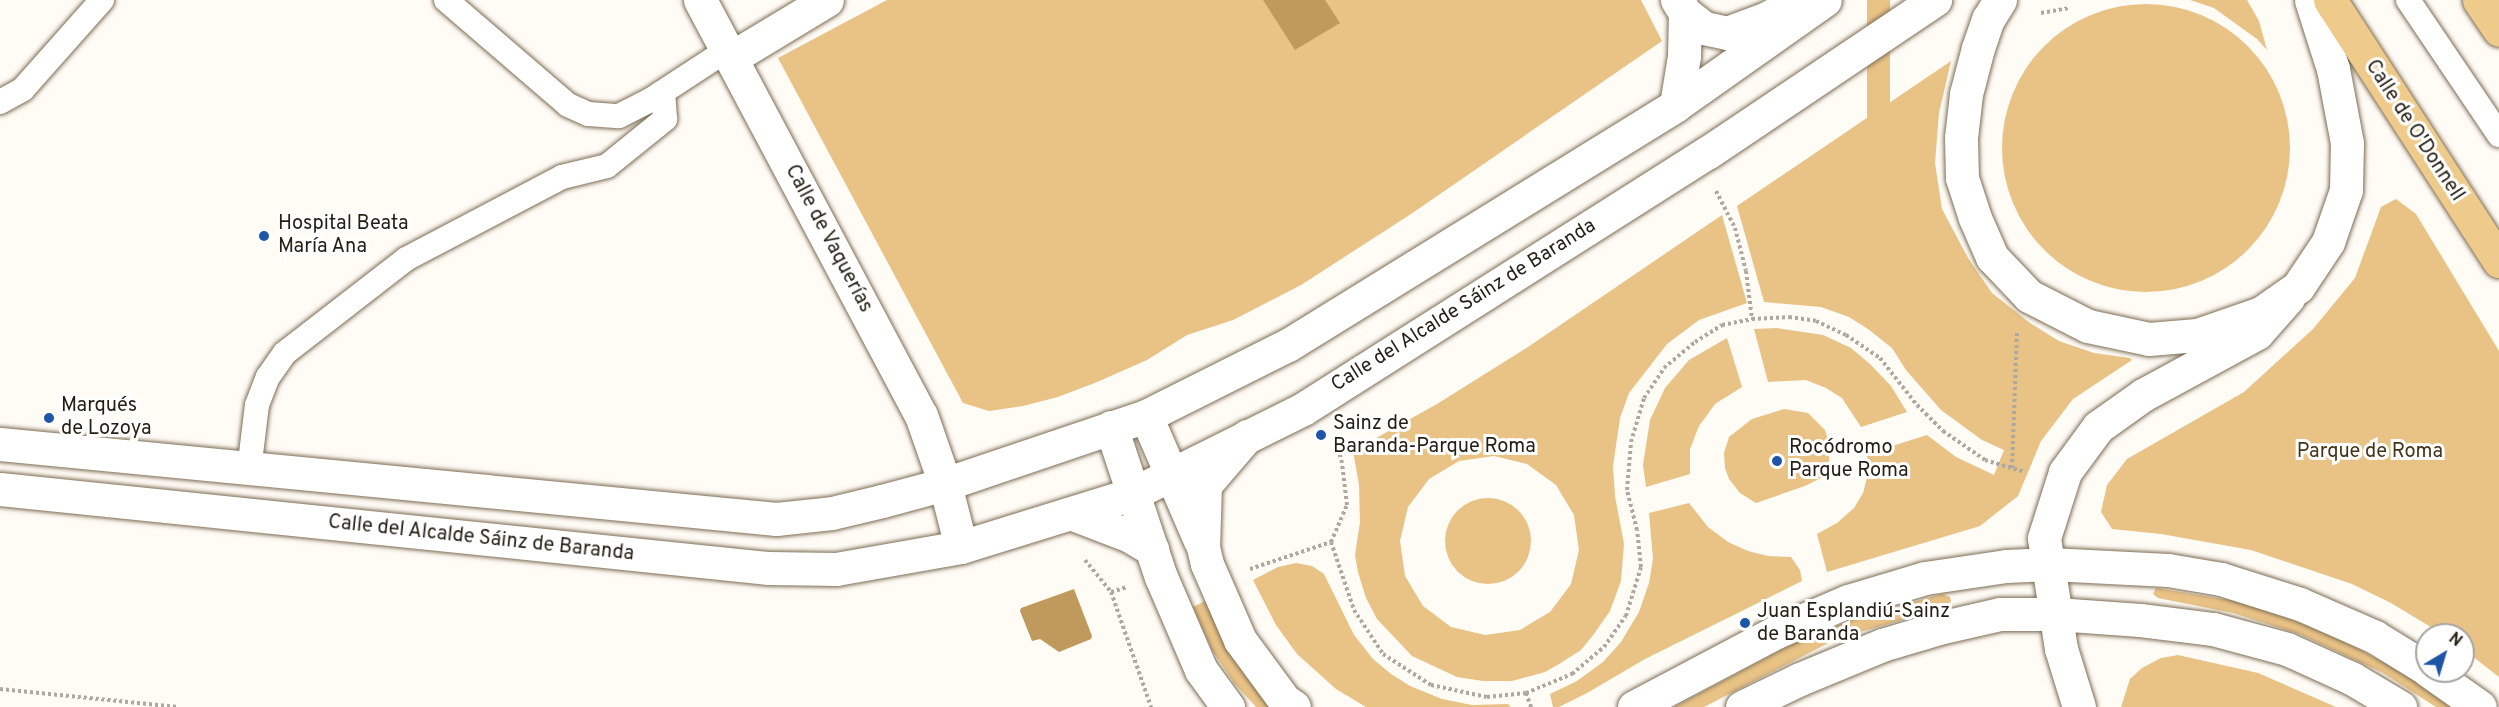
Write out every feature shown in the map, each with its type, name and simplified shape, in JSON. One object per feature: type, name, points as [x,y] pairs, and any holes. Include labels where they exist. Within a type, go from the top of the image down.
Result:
[{"type":"main road","name":"Calle de O'Donnell","points":[[2330,0],[2499,261]]},
{"type":"main road","points":[[2479,0],[2499,30]]},
{"type":"street","name":"Calle de Vaquerías","points":[[700,0],[921,415],[945,483]]},
{"type":"street","points":[[729,54],[827,0]]},
{"type":"street","points":[[1681,6],[1704,28],[1727,33],[1767,18],[1799,0]]},
{"type":"street","points":[[0,444],[249,470],[776,519],[832,513],[945,483],[1146,416],[1288,345],[1676,105],[1826,0]]},
{"type":"street","name":"Calle del Alcalde Sáinz de Baranda","points":[[0,489],[769,568],[836,569],[961,547],[1132,494],[1313,402],[1707,153],[1935,0]]},
{"type":"street","points":[[2000,0],[1981,37],[1966,94],[1961,138],[1962,178],[1975,218],[1992,257],[2029,296],[2088,326],[2150,339],[2197,335],[2261,313],[2298,287]]},
{"type":"street","points":[[2079,707],[2061,649],[2044,538],[2065,472],[2098,427],[2143,396],[2257,333],[2298,287],[2328,242],[2346,190],[2347,143],[2333,69],[2311,0]]},
{"type":"street","points":[[1676,105],[1684,56],[1681,6]]},
{"type":"street","points":[[1146,416],[1170,476],[1203,547]]},
{"type":"street","points":[[1111,427],[1152,549],[1201,670],[1228,707]]},
{"type":"street","points":[[1247,436],[1205,485],[1203,547],[1206,564],[1240,640],[1284,700],[1294,707]]},
{"type":"street","points":[[945,483],[961,547]]},
{"type":"street","points":[[1062,517],[1130,536],[1152,549]]},
{"type":"street","points":[[1634,707],[1776,632],[1848,601],[1925,578],[2006,566],[2049,564],[2168,570],[2220,579],[2300,604],[2364,632],[2415,662]]},
{"type":"street","points":[[1742,707],[1800,679],[1882,645],[1939,628],[2000,614],[2056,614],[2140,620],[2213,629],[2287,649],[2354,679],[2400,707]]},
{"type":"street","points":[[2446,683],[2480,707]]},
{"type":"lane","points":[[0,102],[23,89],[102,0]]},
{"type":"lane","points":[[447,0],[568,105],[588,114],[619,116],[729,54]]},
{"type":"lane","points":[[2408,0],[2499,135]]},
{"type":"lane","points":[[249,470],[257,405],[268,377],[285,353],[406,259],[562,177],[607,166],[665,119],[663,92]]},
{"type":"path","points":[[2041,13],[2069,8]]},
{"type":"path","points":[[1714,189],[1735,228],[1746,271],[1752,319]]},
{"type":"path","points":[[1336,444],[1342,462],[1347,506],[1331,542],[1354,610],[1383,654],[1431,684],[1487,697],[1526,693],[1572,674],[1604,647],[1626,616],[1641,567],[1637,530],[1627,490],[1630,442],[1644,398],[1664,368],[1695,342],[1722,325],[1752,319],[1789,317],[1816,321],[1846,334],[1880,358],[1917,405],[1943,431],[1985,460],[2035,475]]},
{"type":"path","points":[[2012,468],[2018,326]]},
{"type":"path","points":[[1062,517],[1111,592],[1151,707]]},
{"type":"path","points":[[1244,572],[1331,542]]},
{"type":"path","points":[[0,689],[178,707]]},
{"type":"path","points":[[1526,693],[1531,707]]},
{"type":"green space","points":[[887,0],[1641,0],[1662,41],[1411,214],[1301,285],[1233,320],[1187,335],[1147,360],[1097,382],[1058,397],[1023,406],[989,411],[963,403],[778,58]]},
{"type":"green space","points":[[1867,0],[1890,0],[1890,212],[1867,212]]},
{"type":"green space","points":[[2190,0],[2247,0],[2259,21],[2267,50],[2257,39],[2214,8]]},
{"type":"green space","points":[[2146,4],[2174,7],[2201,15],[2226,28],[2248,46],[2266,68],[2279,93],[2287,120],[2290,148],[2287,176],[2279,203],[2266,228],[2248,250],[2226,268],[2201,281],[2174,289],[2146,292],[2118,289],[2091,281],[2066,268],[2044,250],[2026,228],[2013,203],[2005,176],[2002,148],[2005,120],[2013,93],[2026,68],[2044,46],[2066,28],[2091,15],[2118,7]]},
{"type":"green space","points":[[1951,61],[1939,113],[1935,163],[1942,209],[1968,258],[1992,293],[2030,323],[2059,341],[2094,353],[2132,360],[2073,399],[2041,441],[2018,496],[1980,526],[1827,572],[1817,534],[1837,523],[1854,508],[1863,493],[1868,474],[1867,454],[1927,435],[1956,457],[1994,475],[2004,450],[1982,440],[1941,410],[1906,370],[1892,348],[1849,317],[1821,307],[1764,302],[1737,206]]},
{"type":"green space","name":"Parque de Roma","points":[[2396,199],[2416,214],[2499,351],[2499,677],[2475,658],[2475,623],[2424,623],[2391,603],[2352,584],[2251,550],[2161,534],[2112,529],[2101,512],[2107,485],[2127,459],[2244,392],[2313,329],[2355,278],[2381,207]]},
{"type":"green space","points":[[1722,215],[1747,303],[1699,320],[1667,344],[1629,393],[1620,418],[1613,466],[1615,496],[1624,544],[1621,581],[1610,611],[1581,650],[1545,672],[1512,681],[1483,681],[1457,677],[1412,656],[1377,619],[1366,598],[1355,555],[1360,522],[1359,485],[1353,451],[1437,404],[1528,347]],"holes":[[[1494,456],[1527,464],[1556,485],[1574,515],[1579,550],[1571,584],[1550,612],[1520,630],[1485,635],[1451,627],[1423,606],[1405,576],[1400,541],[1408,507],[1429,479],[1459,461]]]},
{"type":"green space","points":[[1777,328],[1823,335],[1851,348],[1891,386],[1907,412],[1861,427],[1842,398],[1826,388],[1806,380],[1768,382],[1754,329]]},
{"type":"green space","points":[[1727,338],[1742,387],[1715,404],[1699,426],[1690,449],[1690,474],[1646,487],[1643,465],[1650,420],[1665,388],[1689,360]]},
{"type":"green space","name":"Rocódromo Parque Roma","points":[[1784,409],[1808,413],[1825,430],[1829,443],[1829,466],[1823,477],[1805,486],[1756,503],[1740,493],[1729,479],[1725,468],[1724,453],[1729,437],[1752,419]]},
{"type":"green space","points":[[1488,498],[1512,505],[1524,517],[1531,541],[1524,565],[1512,577],[1488,584],[1464,577],[1452,565],[1445,541],[1452,517],[1464,505]]},
{"type":"green space","points":[[1689,503],[1708,527],[1728,542],[1748,551],[1768,556],[1791,557],[1800,570],[1802,581],[1645,659],[1587,693],[1559,707],[1553,707],[1550,694],[1577,681],[1603,662],[1621,642],[1639,612],[1649,583],[1653,559],[1649,513]]},
{"type":"green space","points":[[1296,563],[1312,566],[1324,574],[1354,635],[1373,659],[1391,674],[1410,686],[1442,699],[1472,705],[1508,704],[1511,707],[1366,707],[1336,689],[1297,654],[1276,625],[1253,580],[1278,567]]},
{"type":"green space","points":[[2156,588],[2236,601],[2324,631],[2408,675],[2415,680],[2415,683],[2420,683],[2455,707],[2436,707],[2383,673],[2299,634],[2233,613],[2158,598],[2153,594]]},
{"type":"green space","points":[[1942,594],[1950,597],[1951,601],[1947,607],[1836,639],[1704,707],[1674,707],[1796,642],[1857,618]]},
{"type":"green space","points":[[1205,601],[1230,652],[1274,707],[1256,707],[1234,683],[1212,650],[1193,607]]},
{"type":"green space","points":[[2178,655],[2258,673],[2336,707],[2121,707],[2130,679],[2142,668],[2161,658]]},
{"type":"shaded area","points":[[1263,0],[1325,0],[1340,23],[1295,50]]},
{"type":"shaded area","points":[[1074,589],[1092,636],[1091,639],[1059,652],[1040,639],[1032,641],[1020,611],[1021,608]]},
{"type":"place","name":"Hospital Beata María Ana","points":[[264,236]]},
{"type":"place","name":"Marqués de Lozoya","points":[[49,418]]},
{"type":"place","name":"Sainz de Baranda-Parque Roma","points":[[1321,435]]},
{"type":"place","name":"Rocódromo Parque Roma","points":[[1777,461]]},
{"type":"place","name":"Juan Esplandiú-Sainz de Baranda","points":[[1745,623]]}]
